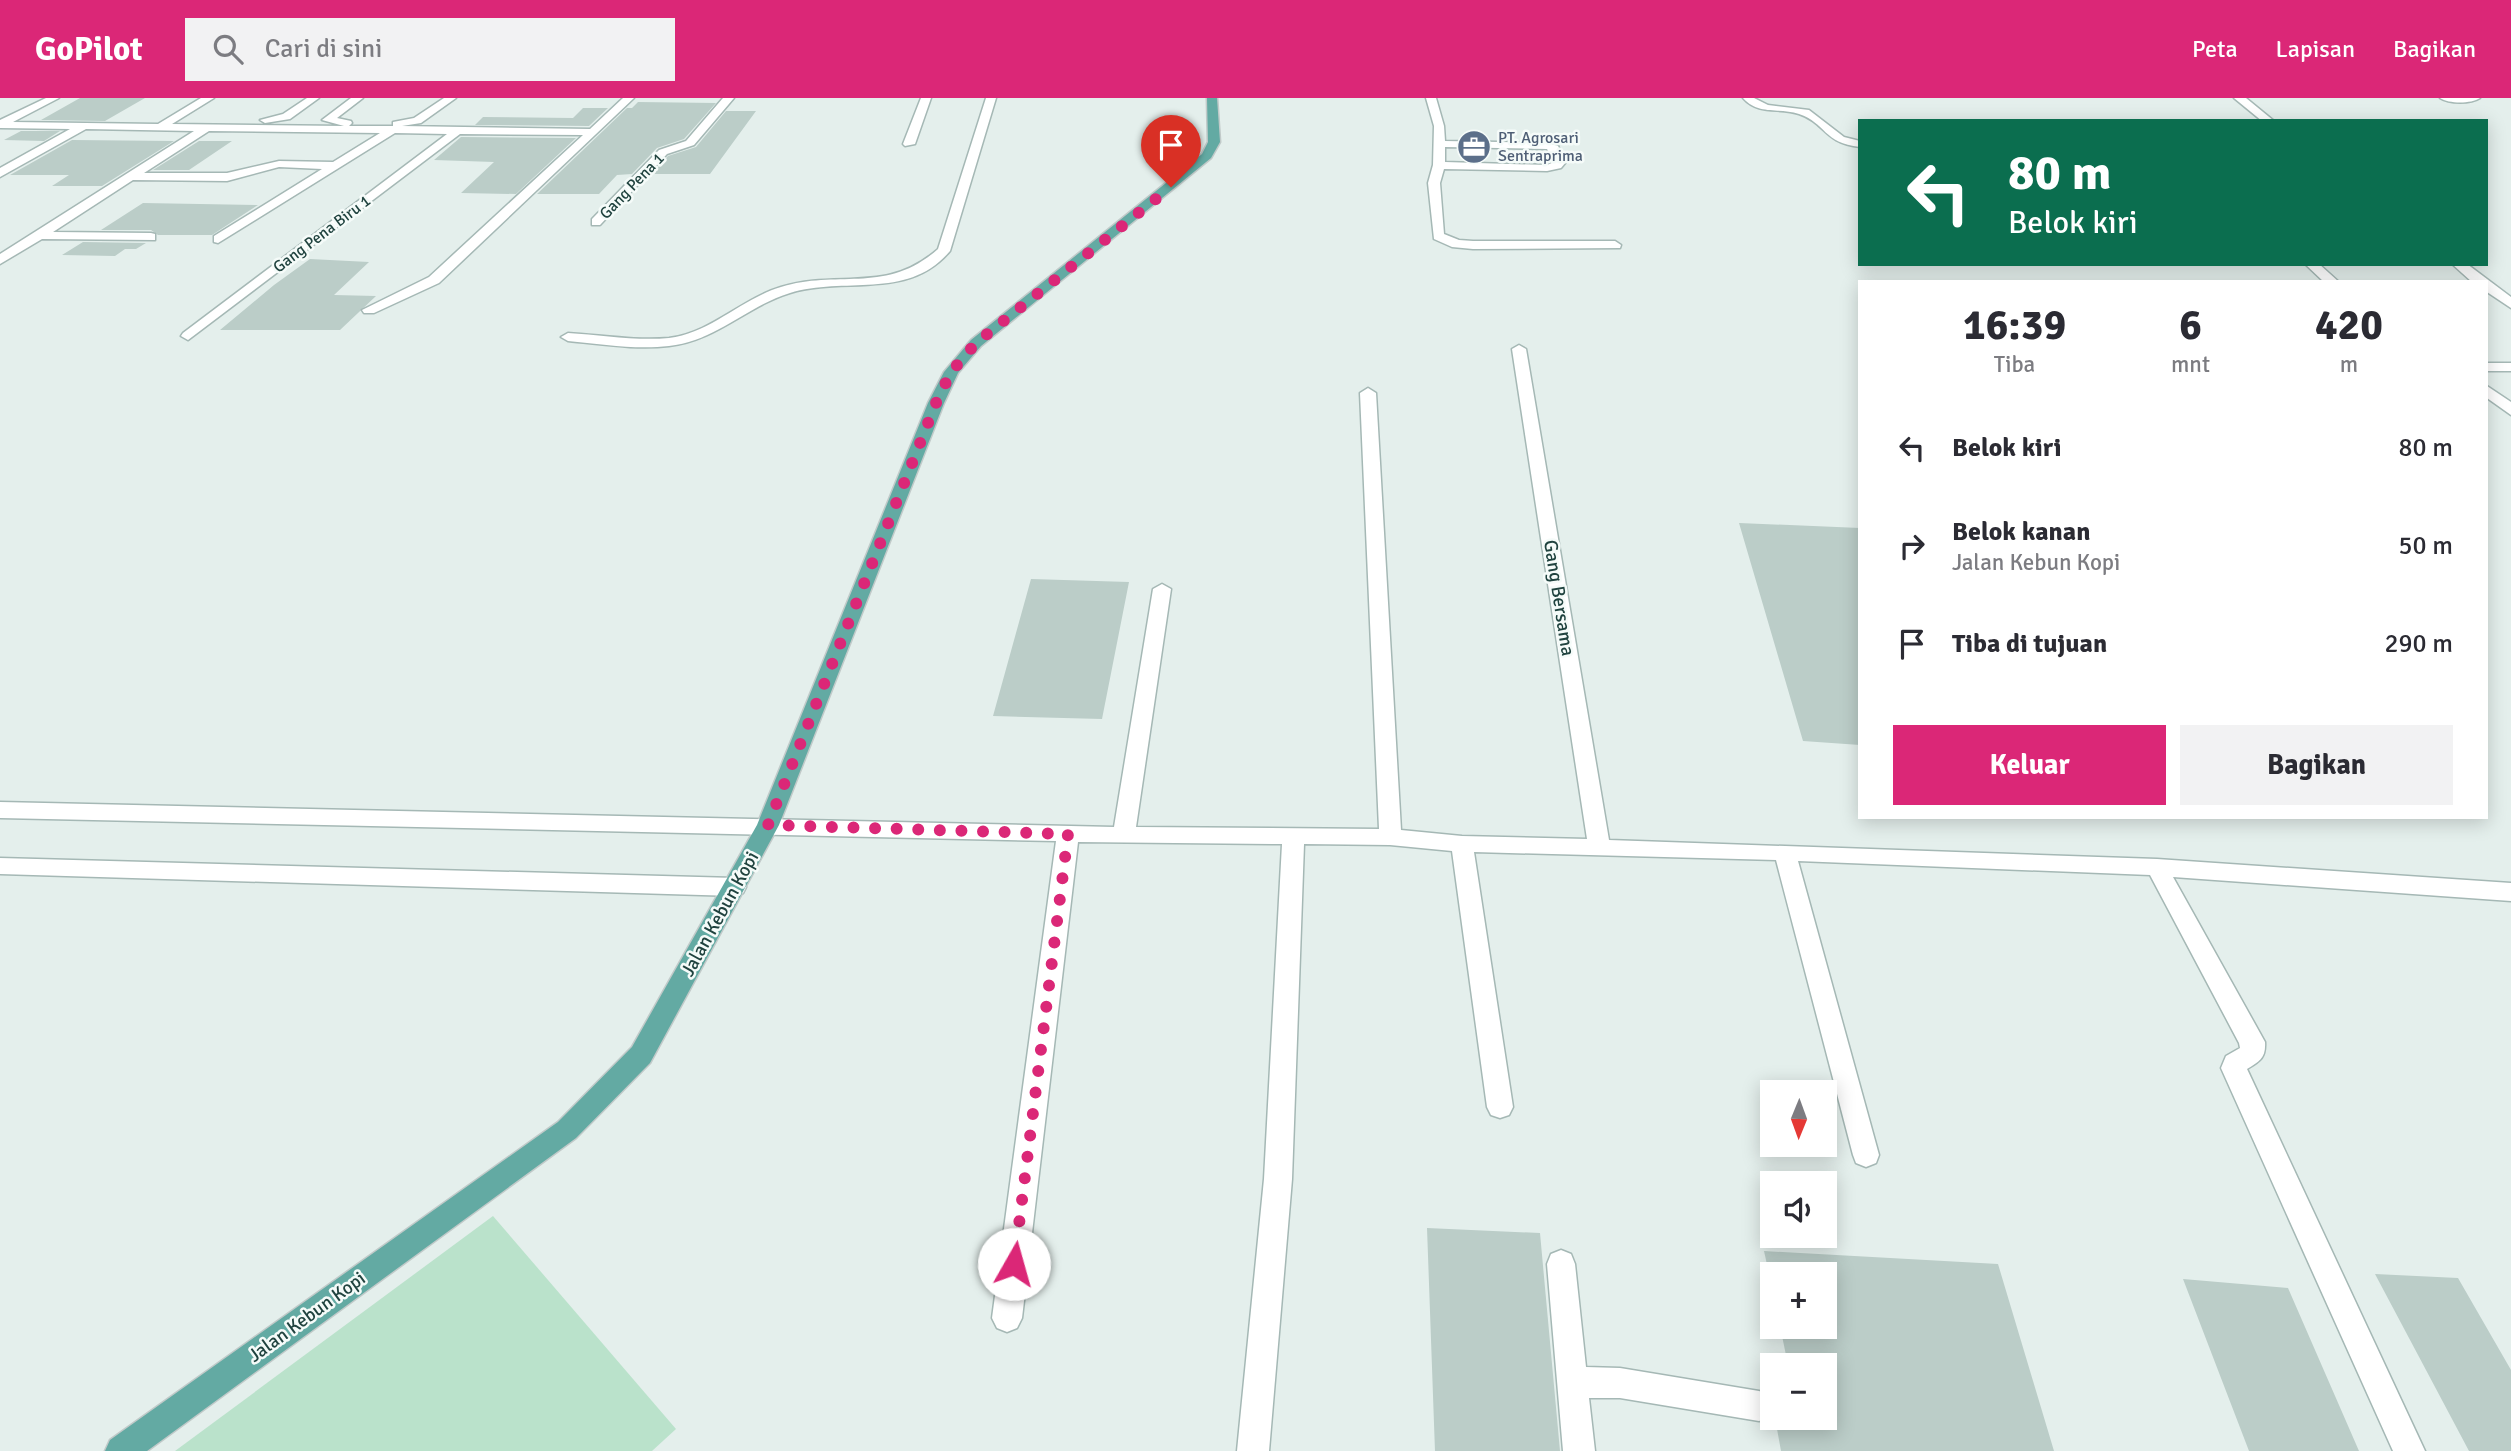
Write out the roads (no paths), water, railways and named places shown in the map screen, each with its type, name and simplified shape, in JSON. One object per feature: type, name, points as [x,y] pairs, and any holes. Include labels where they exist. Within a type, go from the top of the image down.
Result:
[{"type":"main road","name":"Jalan Kebun Kopi","points":[[121,1451],[567,1130],[642,1055],[768,825],[931,415],[951,372],[976,343],[1208,156],[1214,142],[1212,98]]},
{"type":"street","points":[[0,124],[54,98]]},
{"type":"street","points":[[160,127],[209,98]]},
{"type":"street","points":[[226,98],[194,117],[279,119],[314,98]]},
{"type":"street","points":[[358,98],[327,120],[333,123],[410,123],[451,98]]},
{"type":"street","points":[[369,310],[434,280],[629,98]]},
{"type":"street","name":"Gang Pena 1","points":[[596,222],[663,152],[688,144],[729,98]]},
{"type":"street","points":[[909,144],[926,98]]},
{"type":"street","points":[[568,337],[671,342],[722,326],[760,299],[791,289],[894,279],[930,265],[944,251],[991,98]]},
{"type":"street","points":[[1431,98],[1439,126],[1438,164],[1434,183],[1438,236],[1444,240],[1474,245],[1615,246]]},
{"type":"street","points":[[1748,98],[1763,108],[1803,111],[1836,139],[1858,144]]},
{"type":"street","points":[[2239,98],[2266,119]]},
{"type":"street","points":[[2445,98],[2475,98]]},
{"type":"street","points":[[0,124],[593,132]]},
{"type":"street","points":[[0,173],[84,126]]},
{"type":"street","points":[[0,260],[207,127]]},
{"type":"street","points":[[218,239],[391,131]]},
{"type":"street","name":"Gang Pena Biru 1","points":[[188,336],[457,131]]},
{"type":"street","points":[[1438,164],[1548,167],[1557,166],[1560,162],[1554,148],[1548,146],[1439,144]]},
{"type":"street","points":[[130,176],[228,177],[279,164],[336,166]]},
{"type":"street","points":[[36,235],[151,237]]},
{"type":"street","points":[[2313,266],[2330,280]]},
{"type":"street","points":[[2461,266],[2478,280]]},
{"type":"street","points":[[2488,287],[2511,304]]},
{"type":"street","name":"Gang Bersama","points":[[1518,349],[1599,848]]},
{"type":"street","points":[[2488,367],[2511,367]]},
{"type":"street","points":[[2488,392],[2511,410]]},
{"type":"street","points":[[1368,393],[1390,837]]},
{"type":"street","points":[[1124,835],[1162,589]]},
{"type":"street","points":[[0,810],[768,825],[1068,834],[1390,837],[1462,844],[1785,852],[2157,867],[2511,892]]},
{"type":"street","points":[[1007,1318],[1068,834]]},
{"type":"street","points":[[1253,1451],[1278,1179],[1293,838]]},
{"type":"street","points":[[1462,844],[1500,1107]]},
{"type":"street","points":[[1785,852],[1867,1155]]},
{"type":"street","points":[[0,866],[735,887]]},
{"type":"street","points":[[2157,867],[2252,1042],[2253,1053],[2235,1064],[2235,1073],[2409,1451]]},
{"type":"street","points":[[1561,1264],[1579,1451]]},
{"type":"street","points":[[1573,1382],[1620,1383],[1759,1406]]},
{"type":"place","name":"PT. Agrosari Sentraprima","points":[[1474,147]]}]
